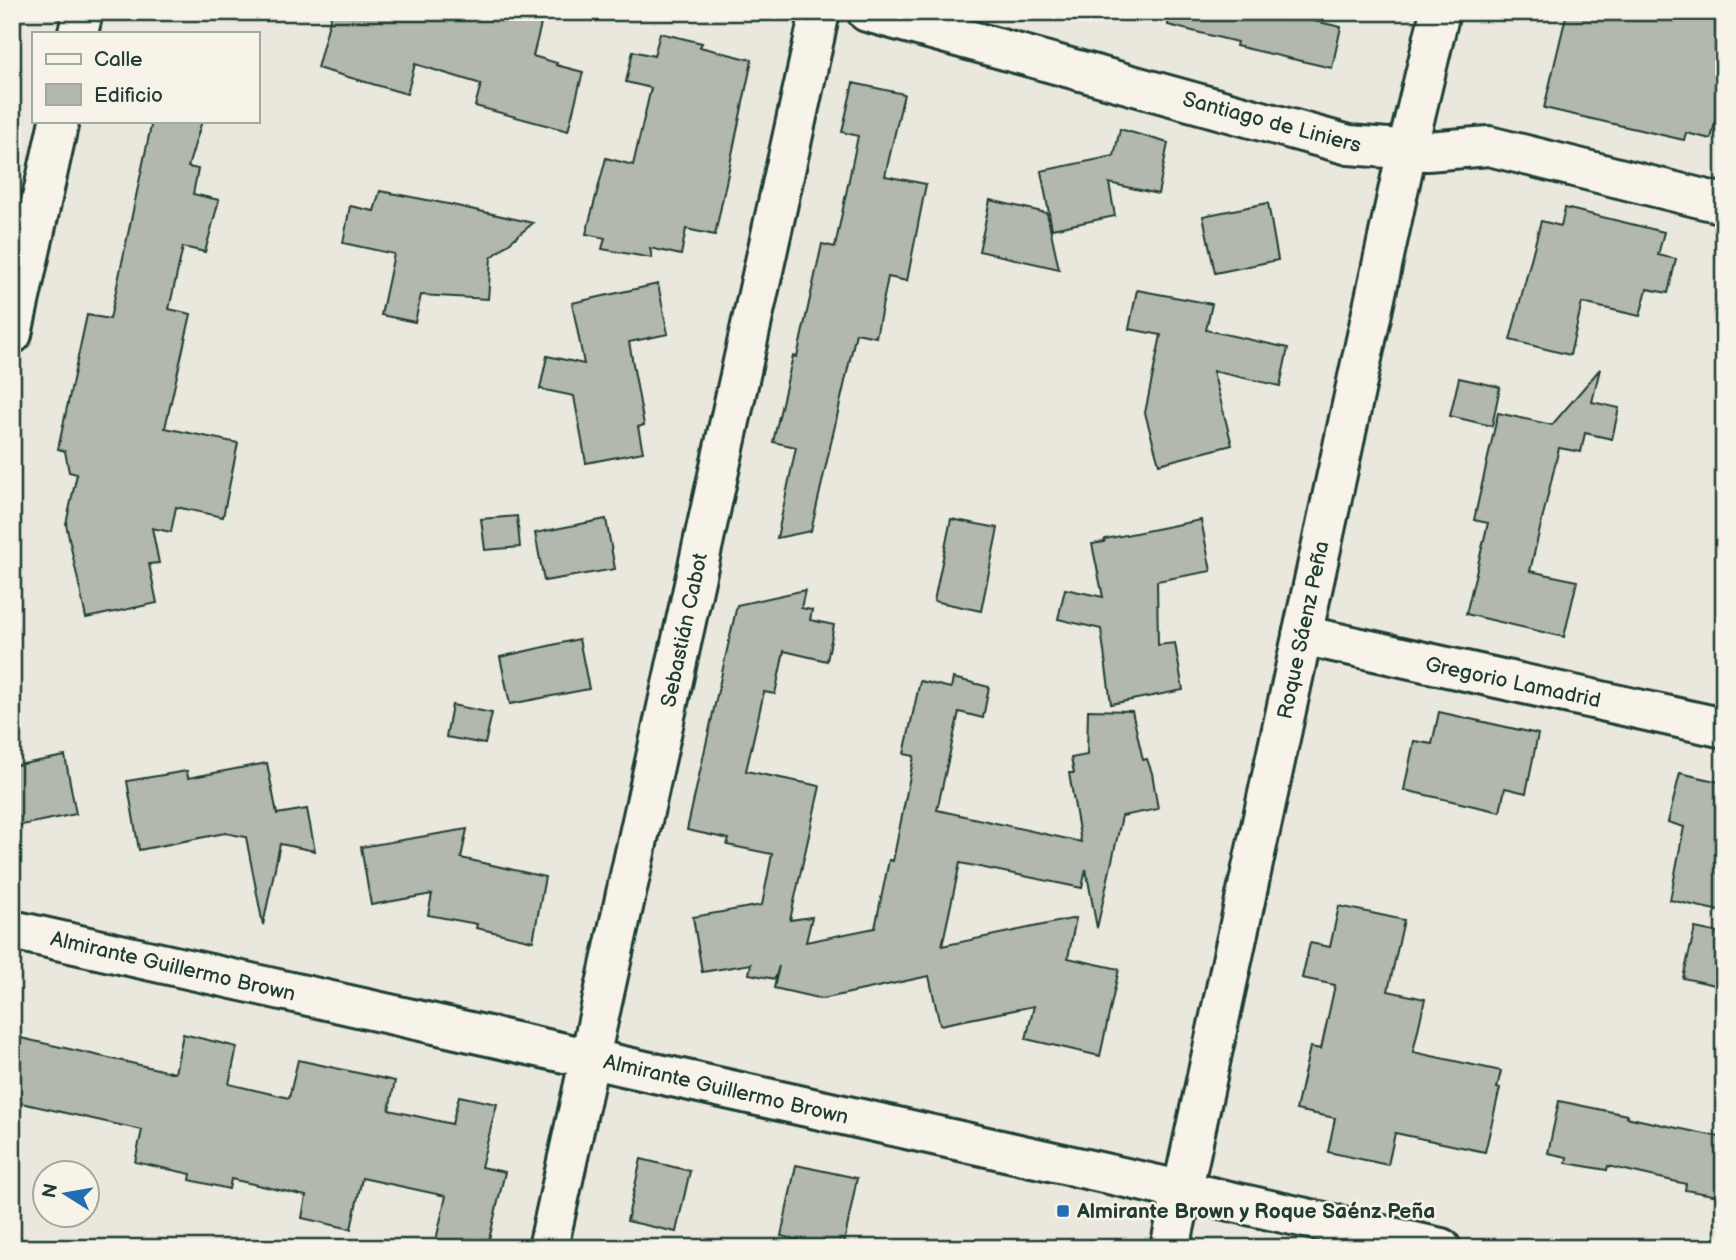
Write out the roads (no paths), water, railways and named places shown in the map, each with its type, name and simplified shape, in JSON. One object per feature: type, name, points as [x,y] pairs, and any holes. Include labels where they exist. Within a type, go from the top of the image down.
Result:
[{"type":"street","points":[[78,32],[83,12]]},
{"type":"street","name":"Sebastián Cabot","points":[[548,1248],[820,12]]},
{"type":"street","name":"Santiago de Liniers","points":[[867,12],[1349,145],[1407,150],[1489,146],[1724,204]]},
{"type":"street","name":"Roque Sáenz Peña","points":[[1170,1248],[1407,150],[1440,12]]},
{"type":"street","points":[[12,334],[59,122]]},
{"type":"street","name":"Gregorio Lamadrid","points":[[1302,635],[1724,728]]},
{"type":"street","name":"Almirante Guillermo Brown","points":[[12,930],[1441,1248]]},
{"type":"place","name":"Almirante Brown y Roque Saénz Peña","points":[[1063,1211]]}]
